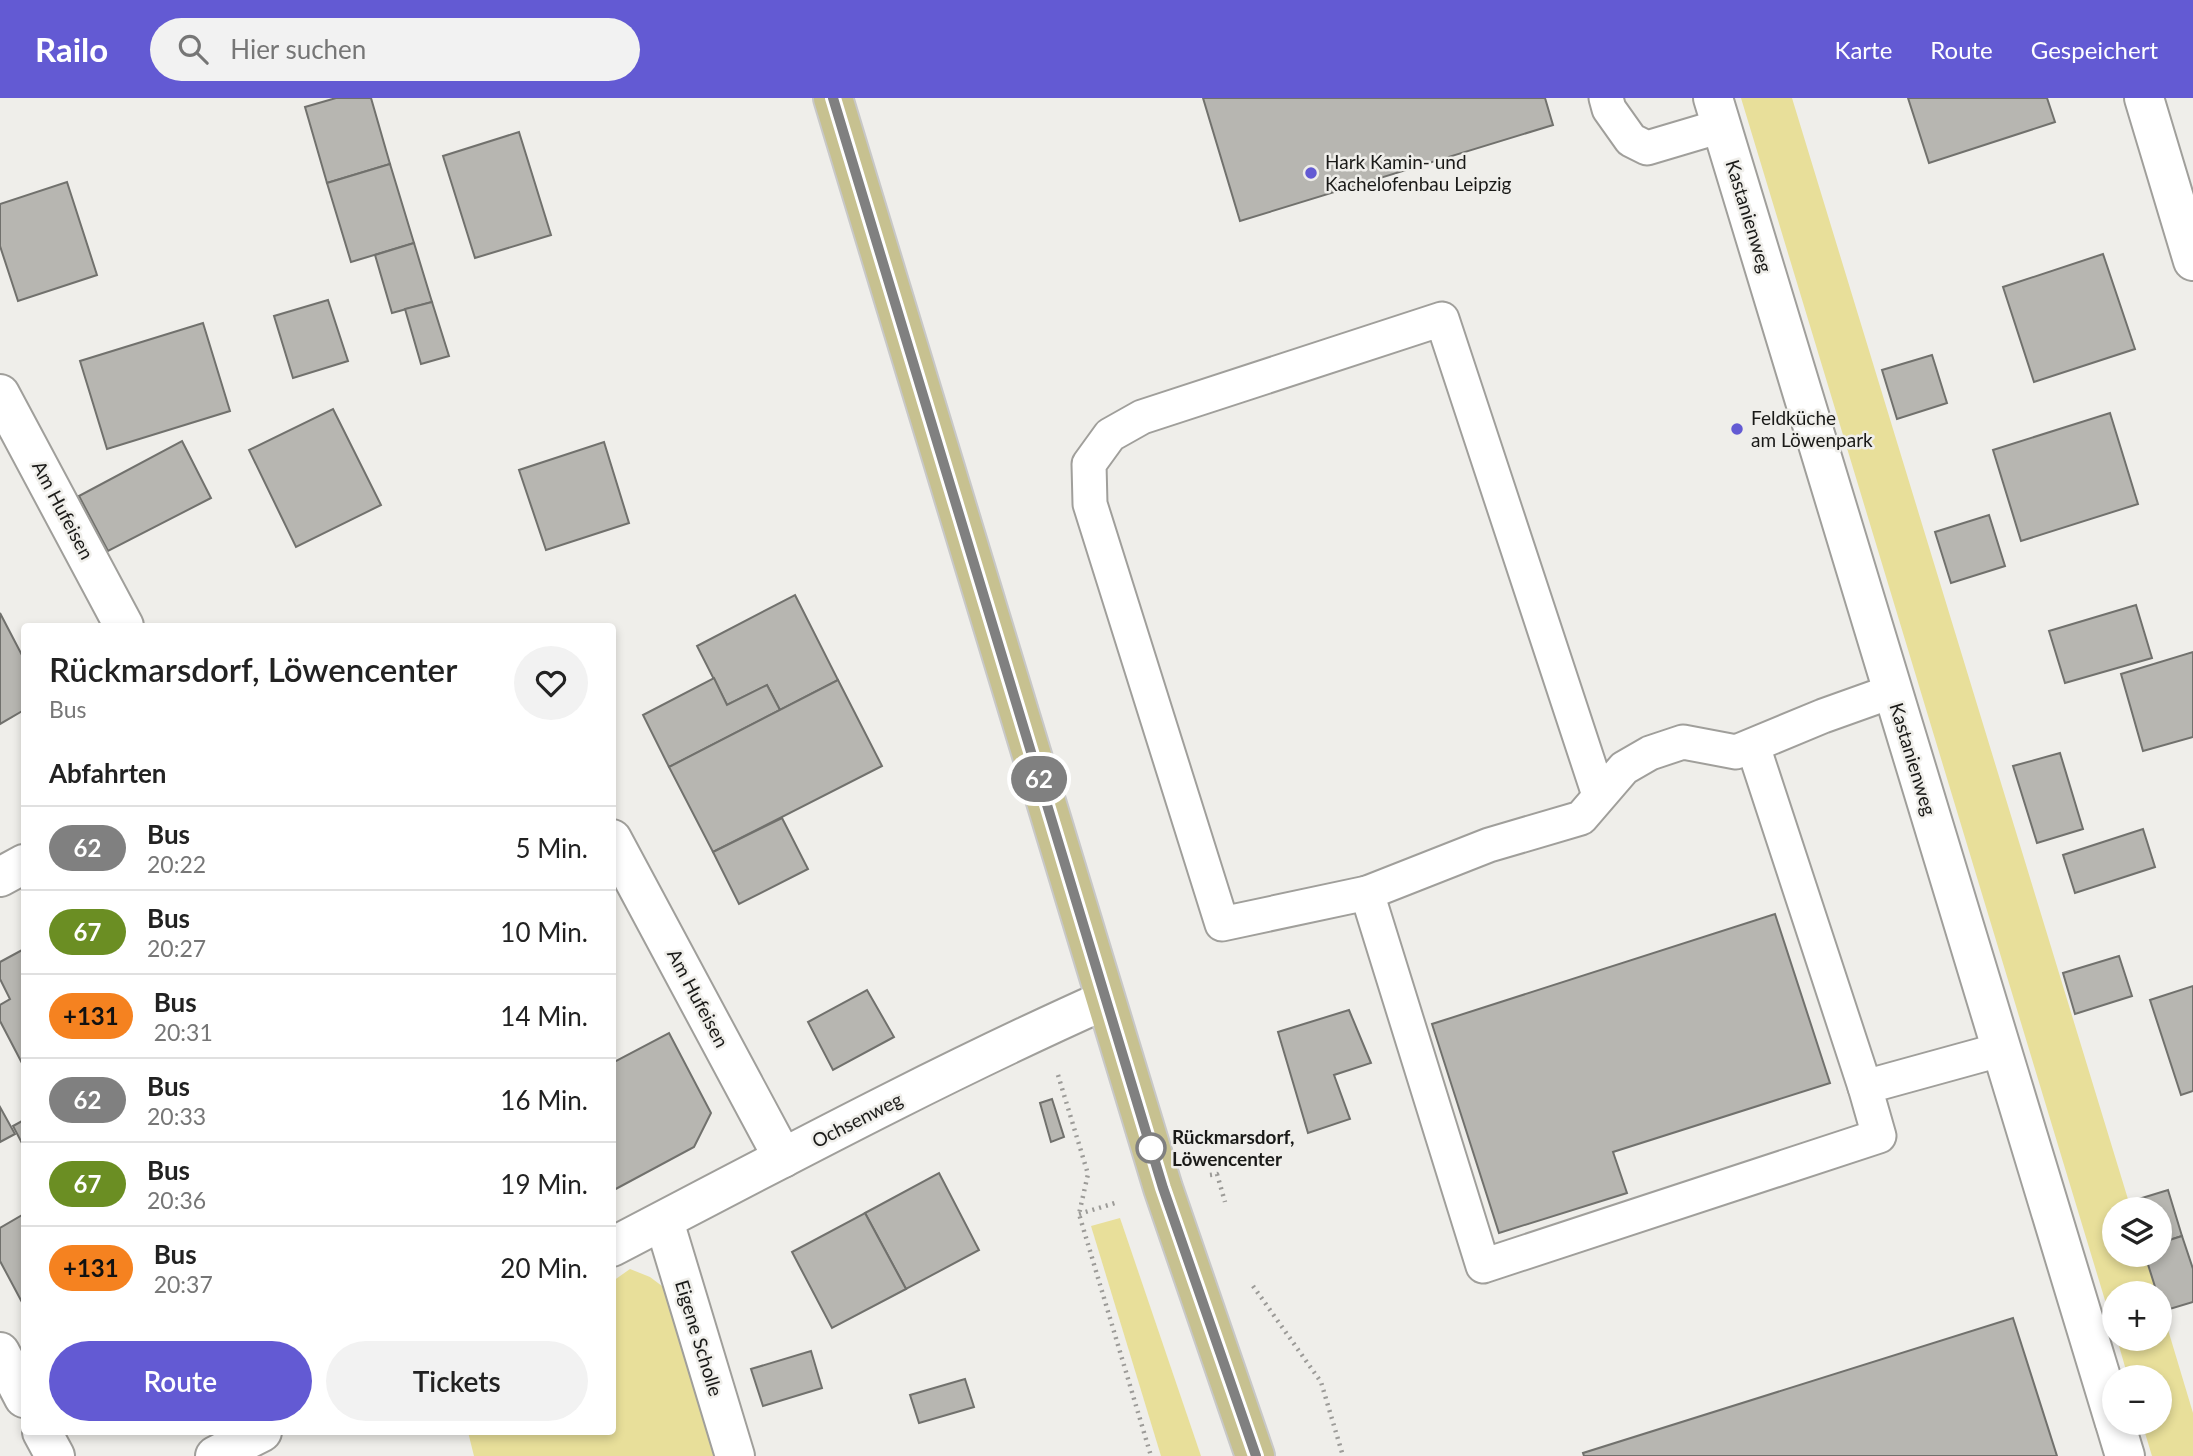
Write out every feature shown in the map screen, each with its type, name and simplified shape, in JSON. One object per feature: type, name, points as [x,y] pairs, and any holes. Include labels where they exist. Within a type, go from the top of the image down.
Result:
[{"type":"main road","points":[[833,98],[1163,1188],[1255,1456]]},
{"type":"street","points":[[2144,98],[2193,261]]},
{"type":"street","name":"Kastanienweg","points":[[1717,112],[2102,1378]]},
{"type":"street","name":"Am Hufeisen","points":[[0,394],[122,623]]},
{"type":"street","name":"Am Hufeisen","points":[[616,846],[783,1158]]},
{"type":"street","points":[[0,877],[21,866]]},
{"type":"street","name":"Ochsenweg","points":[[616,1245],[783,1158],[1043,1028],[1105,1000]]},
{"type":"street","name":"Eigene Scholle","points":[[664,1221],[735,1456]]},
{"type":"street","points":[[0,1352],[21,1392]]},
{"type":"street","points":[[44,1435],[55,1456]]},
{"type":"street","points":[[215,1456],[256,1435]]},
{"type":"street","name":"Kastanienweg","points":[[2119,1435],[2125,1456]]},
{"type":"lane","points":[[1606,98],[1609,109],[1631,140],[1647,148],[1717,112]]},
{"type":"lane","points":[[1600,795],[1442,319],[1142,417],[1111,435],[1090,464],[1090,504],[1222,924],[1367,893],[1489,845],[1581,818],[1623,768],[1650,753],[1684,742],[1736,752],[1822,716],[1893,691]]},
{"type":"lane","points":[[1367,893],[1483,1266],[1879,1136],[1866,1087],[1753,746]]},
{"type":"lane","points":[[1866,1087],[2003,1049]]},
{"type":"path","points":[[1043,1028],[1088,1174],[1079,1214],[1151,1456]]},
{"type":"shaded area","points":[[1741,98],[1792,98],[2127,1197],[2102,1197],[2102,1267],[2149,1267],[2153,1281],[2102,1281],[2102,1290]]},
{"type":"shaded area","points":[[1120,1218],[1201,1456],[1161,1456],[1091,1226]]},
{"type":"shaded area","points":[[630,1269],[650,1277],[666,1289],[714,1456],[474,1456],[469,1435],[616,1435],[616,1279]]},
{"type":"shaded area","points":[[2172,1343],[2193,1413],[2193,1456],[2152,1456],[2146,1435],[2172,1435],[2172,1365],[2125,1365],[2120,1351],[2172,1351]]},
{"type":"building","points":[[336,98],[371,98],[390,164],[327,183],[305,107]]},
{"type":"building","name":"Hark Kamin- und Kachelofenbau Leipzig","points":[[1203,98],[1545,98],[1553,125],[1240,221]]},
{"type":"building","points":[[1908,98],[2047,98],[2055,122],[1929,163]]},
{"type":"building","points":[[519,132],[551,235],[475,258],[443,156]]},
{"type":"building","points":[[390,164],[414,243],[351,262],[327,183]]},
{"type":"building","points":[[67,182],[97,275],[18,301],[0,246],[0,204]]},
{"type":"building","points":[[414,243],[432,302],[392,313],[375,255]]},
{"type":"building","points":[[2103,254],[2135,349],[2034,382],[2003,287]]},
{"type":"building","points":[[328,300],[348,361],[293,378],[274,316]]},
{"type":"building","points":[[432,302],[449,356],[421,364],[405,309]]},
{"type":"building","points":[[203,323],[230,411],[107,449],[80,361]]},
{"type":"building","points":[[1932,355],[1947,403],[1897,419],[1882,370]]},
{"type":"building","points":[[333,409],[381,505],[296,547],[249,450]]},
{"type":"building","points":[[2110,413],[2138,504],[2021,541],[1993,450]]},
{"type":"building","points":[[182,441],[211,498],[108,551],[79,496]]},
{"type":"building","points":[[604,442],[629,523],[546,550],[519,470]]},
{"type":"building","points":[[1989,515],[2005,566],[1951,583],[1935,532]]},
{"type":"building","points":[[795,595],[838,680],[780,710],[767,685],[727,705],[697,646]]},
{"type":"building","points":[[2136,605],[2152,658],[2065,683],[2049,631]]},
{"type":"building","points":[[0,613],[21,653],[21,712],[0,724]]},
{"type":"building","points":[[2193,652],[2193,737],[2143,751],[2121,674]]},
{"type":"building","points":[[714,678],[727,705],[767,685],[780,710],[669,767],[643,715]]},
{"type":"building","points":[[838,680],[882,766],[713,852],[669,767]]},
{"type":"building","points":[[2060,753],[2083,829],[2037,843],[2013,766]]},
{"type":"building","points":[[782,818],[808,869],[739,904],[713,852]]},
{"type":"building","points":[[2143,829],[2155,867],[2075,893],[2063,855]]},
{"type":"building","points":[[1775,914],[1830,1083],[1613,1152],[1627,1193],[1499,1233],[1432,1024]]},
{"type":"building","points":[[21,951],[21,1061],[0,1021],[0,1005],[10,999],[0,979],[0,962]]},
{"type":"building","points":[[2119,956],[2132,996],[2075,1014],[2063,973]]},
{"type":"building","points":[[2193,986],[2193,1091],[2181,1095],[2150,1000]]},
{"type":"building","points":[[867,990],[894,1037],[833,1070],[808,1022]]},
{"type":"building","points":[[1349,1010],[1371,1063],[1334,1075],[1350,1119],[1308,1133],[1278,1032]]},
{"type":"building","points":[[669,1033],[711,1113],[694,1147],[616,1189],[616,1061]]},
{"type":"building","points":[[1052,1099],[1064,1137],[1051,1142],[1040,1103]]},
{"type":"building","points":[[0,1107],[15,1134],[0,1142]]},
{"type":"building","points":[[21,1122],[21,1141],[13,1126]]},
{"type":"building","points":[[939,1173],[979,1250],[906,1289],[865,1213]]},
{"type":"building","points":[[2168,1190],[2170,1197],[2145,1197]]},
{"type":"building","points":[[2172,1203],[2182,1236],[2172,1239]]},
{"type":"building","points":[[865,1213],[906,1289],[832,1328],[792,1252]]},
{"type":"building","points":[[21,1216],[21,1300],[0,1261],[0,1228]]},
{"type":"building","points":[[2182,1236],[2193,1269],[2193,1302],[2172,1308],[2172,1281],[2153,1281],[2149,1267],[2172,1267],[2172,1239]]},
{"type":"building","points":[[2013,1318],[2057,1456],[1584,1456],[1583,1453]]},
{"type":"building","points":[[811,1351],[822,1388],[763,1406],[751,1369]]},
{"type":"building","points":[[965,1379],[974,1407],[919,1423],[910,1395]]},
{"type":"bus line","name":"62","points":[[833,98],[1163,1188],[1256,1456]]},
{"type":"place","name":"Hark Kamin- und Kachelofenbau Leipzig","points":[[1311,173]]},
{"type":"place","name":"Feldküche am Löwenpark","points":[[1737,429]]},
{"type":"place","name":"Rückmarsdorf, Löwencenter","points":[[1151,1148]]}]
